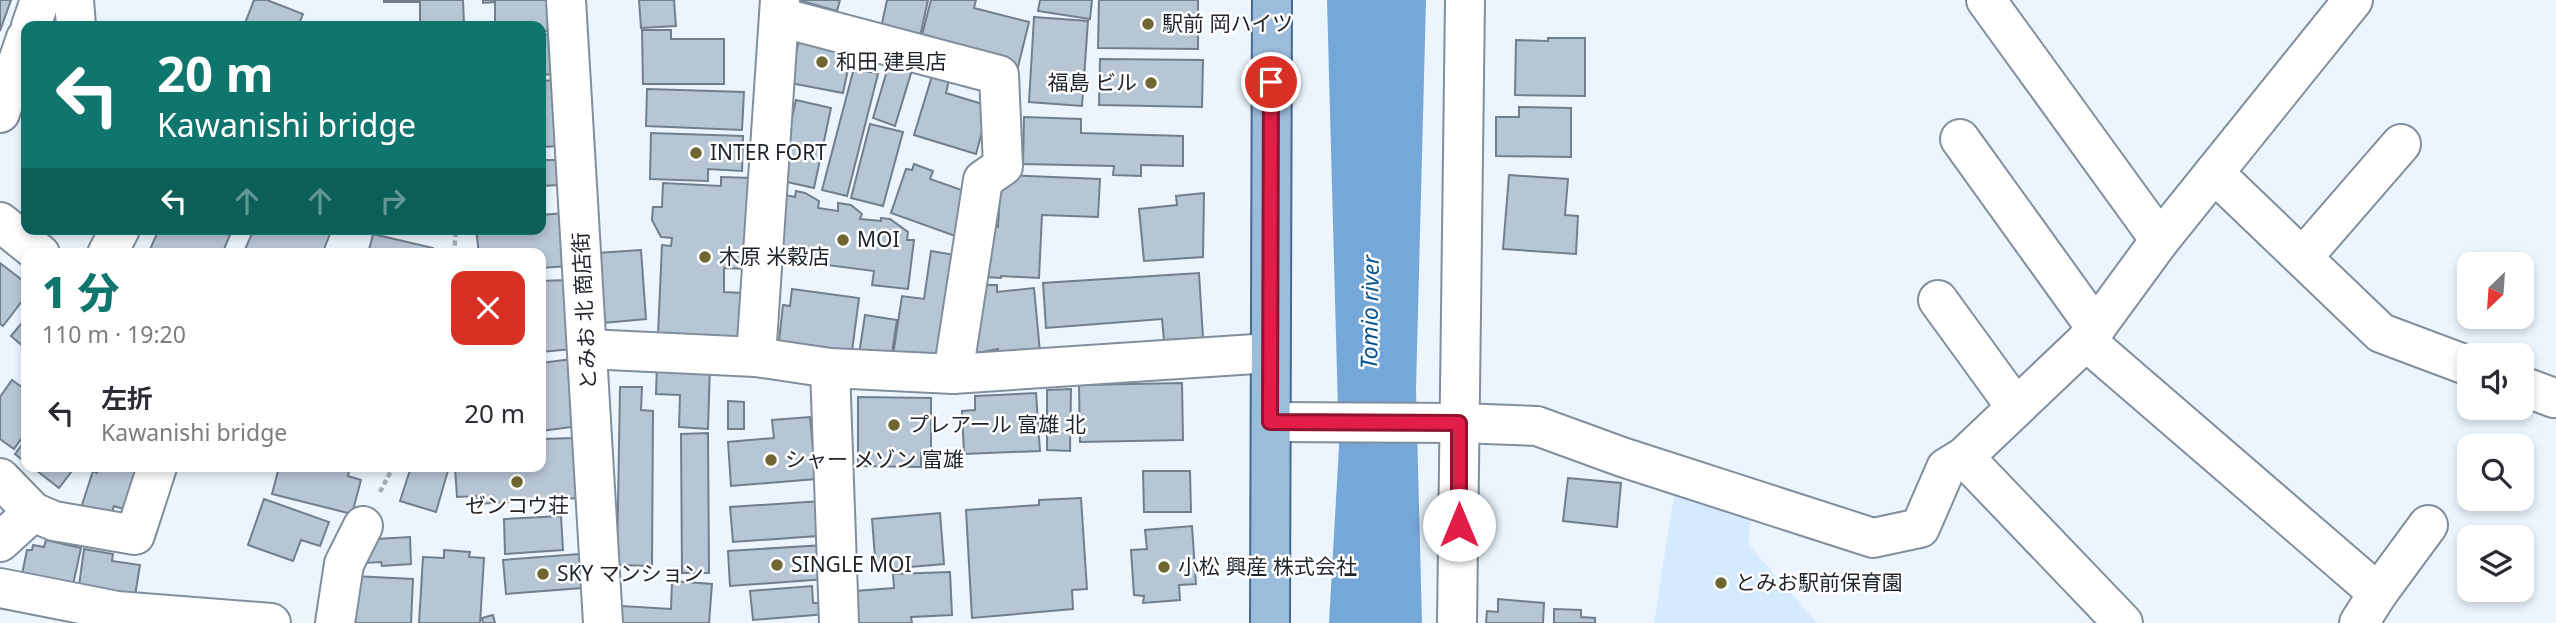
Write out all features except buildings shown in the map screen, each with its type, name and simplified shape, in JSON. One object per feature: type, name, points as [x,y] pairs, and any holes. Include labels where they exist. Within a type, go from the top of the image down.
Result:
[{"type":"main road","points":[[1270,623],[1272,0]]},
{"type":"street","points":[[33,21],[40,0]]},
{"type":"street","points":[[74,0],[76,21]]},
{"type":"street","name":"とみお 北 商店街","points":[[566,0],[603,623]]},
{"type":"street","points":[[1457,623],[1444,423],[1465,0]]},
{"type":"street","points":[[1986,0],[2160,240]]},
{"type":"street","points":[[1270,422],[1537,426],[1622,457],[1873,538],[1920,528],[1946,468],[1964,457],[2091,334],[2160,240],[2353,0]]},
{"type":"street","points":[[756,358],[780,8],[999,75],[1003,166],[983,180],[953,374]]},
{"type":"street","points":[[0,113],[21,52]]},
{"type":"street","points":[[1960,139],[2091,334],[2368,608],[2428,525]]},
{"type":"street","points":[[2303,257],[2401,144]]},
{"type":"street","points":[[2214,173],[2381,333],[2457,362]]},
{"type":"street","points":[[0,222],[32,248]]},
{"type":"street","points":[[1938,300],[2015,407]]},
{"type":"street","points":[[587,349],[756,358],[830,368],[953,374],[1270,353]]},
{"type":"street","points":[[830,368],[839,623]]},
{"type":"street","points":[[1964,457],[2123,623]]},
{"type":"street","points":[[0,478],[33,512],[54,522],[135,535],[155,472]]},
{"type":"street","points":[[0,542],[33,512]]},
{"type":"street","points":[[334,623],[344,564],[363,526]]},
{"type":"street","points":[[0,588],[117,611],[271,623]]},
{"type":"shaded area","name":"とみお駅前保育園","points":[[1676,483],[1753,508],[1748,544],[1817,623],[1654,623]]},
{"type":"water","name":"Tomio river","points":[[1327,0],[1426,0],[1416,389],[1422,623],[1329,623],[1339,447]]},
{"type":"place","name":"駅前 岡ハイツ","points":[[1148,24]]},
{"type":"place","name":"和田 建具店","points":[[822,62]]},
{"type":"place","name":"福島 ビル","points":[[1151,83]]},
{"type":"place","name":"INTER FORT","points":[[696,153]]},
{"type":"place","name":"MOI","points":[[843,240]]},
{"type":"place","name":"木原 米穀店","points":[[705,257]]},
{"type":"place","name":"プレアール 富雄 北","points":[[894,425]]},
{"type":"place","name":"シャー メゾン 富雄","points":[[771,460]]},
{"type":"place","name":"ゼンコウ荘","points":[[517,482]]},
{"type":"place","name":"SINGLE MOI","points":[[777,565]]},
{"type":"place","name":"小松 興産 株式会社","points":[[1164,567]]},
{"type":"place","name":"SKY マンション","points":[[543,574]]},
{"type":"place","name":"とみお駅前保育園","points":[[1721,583]]},
{"type":"route","points":[[1271,82],[1270,422],[1459,423],[1459,525]]}]
